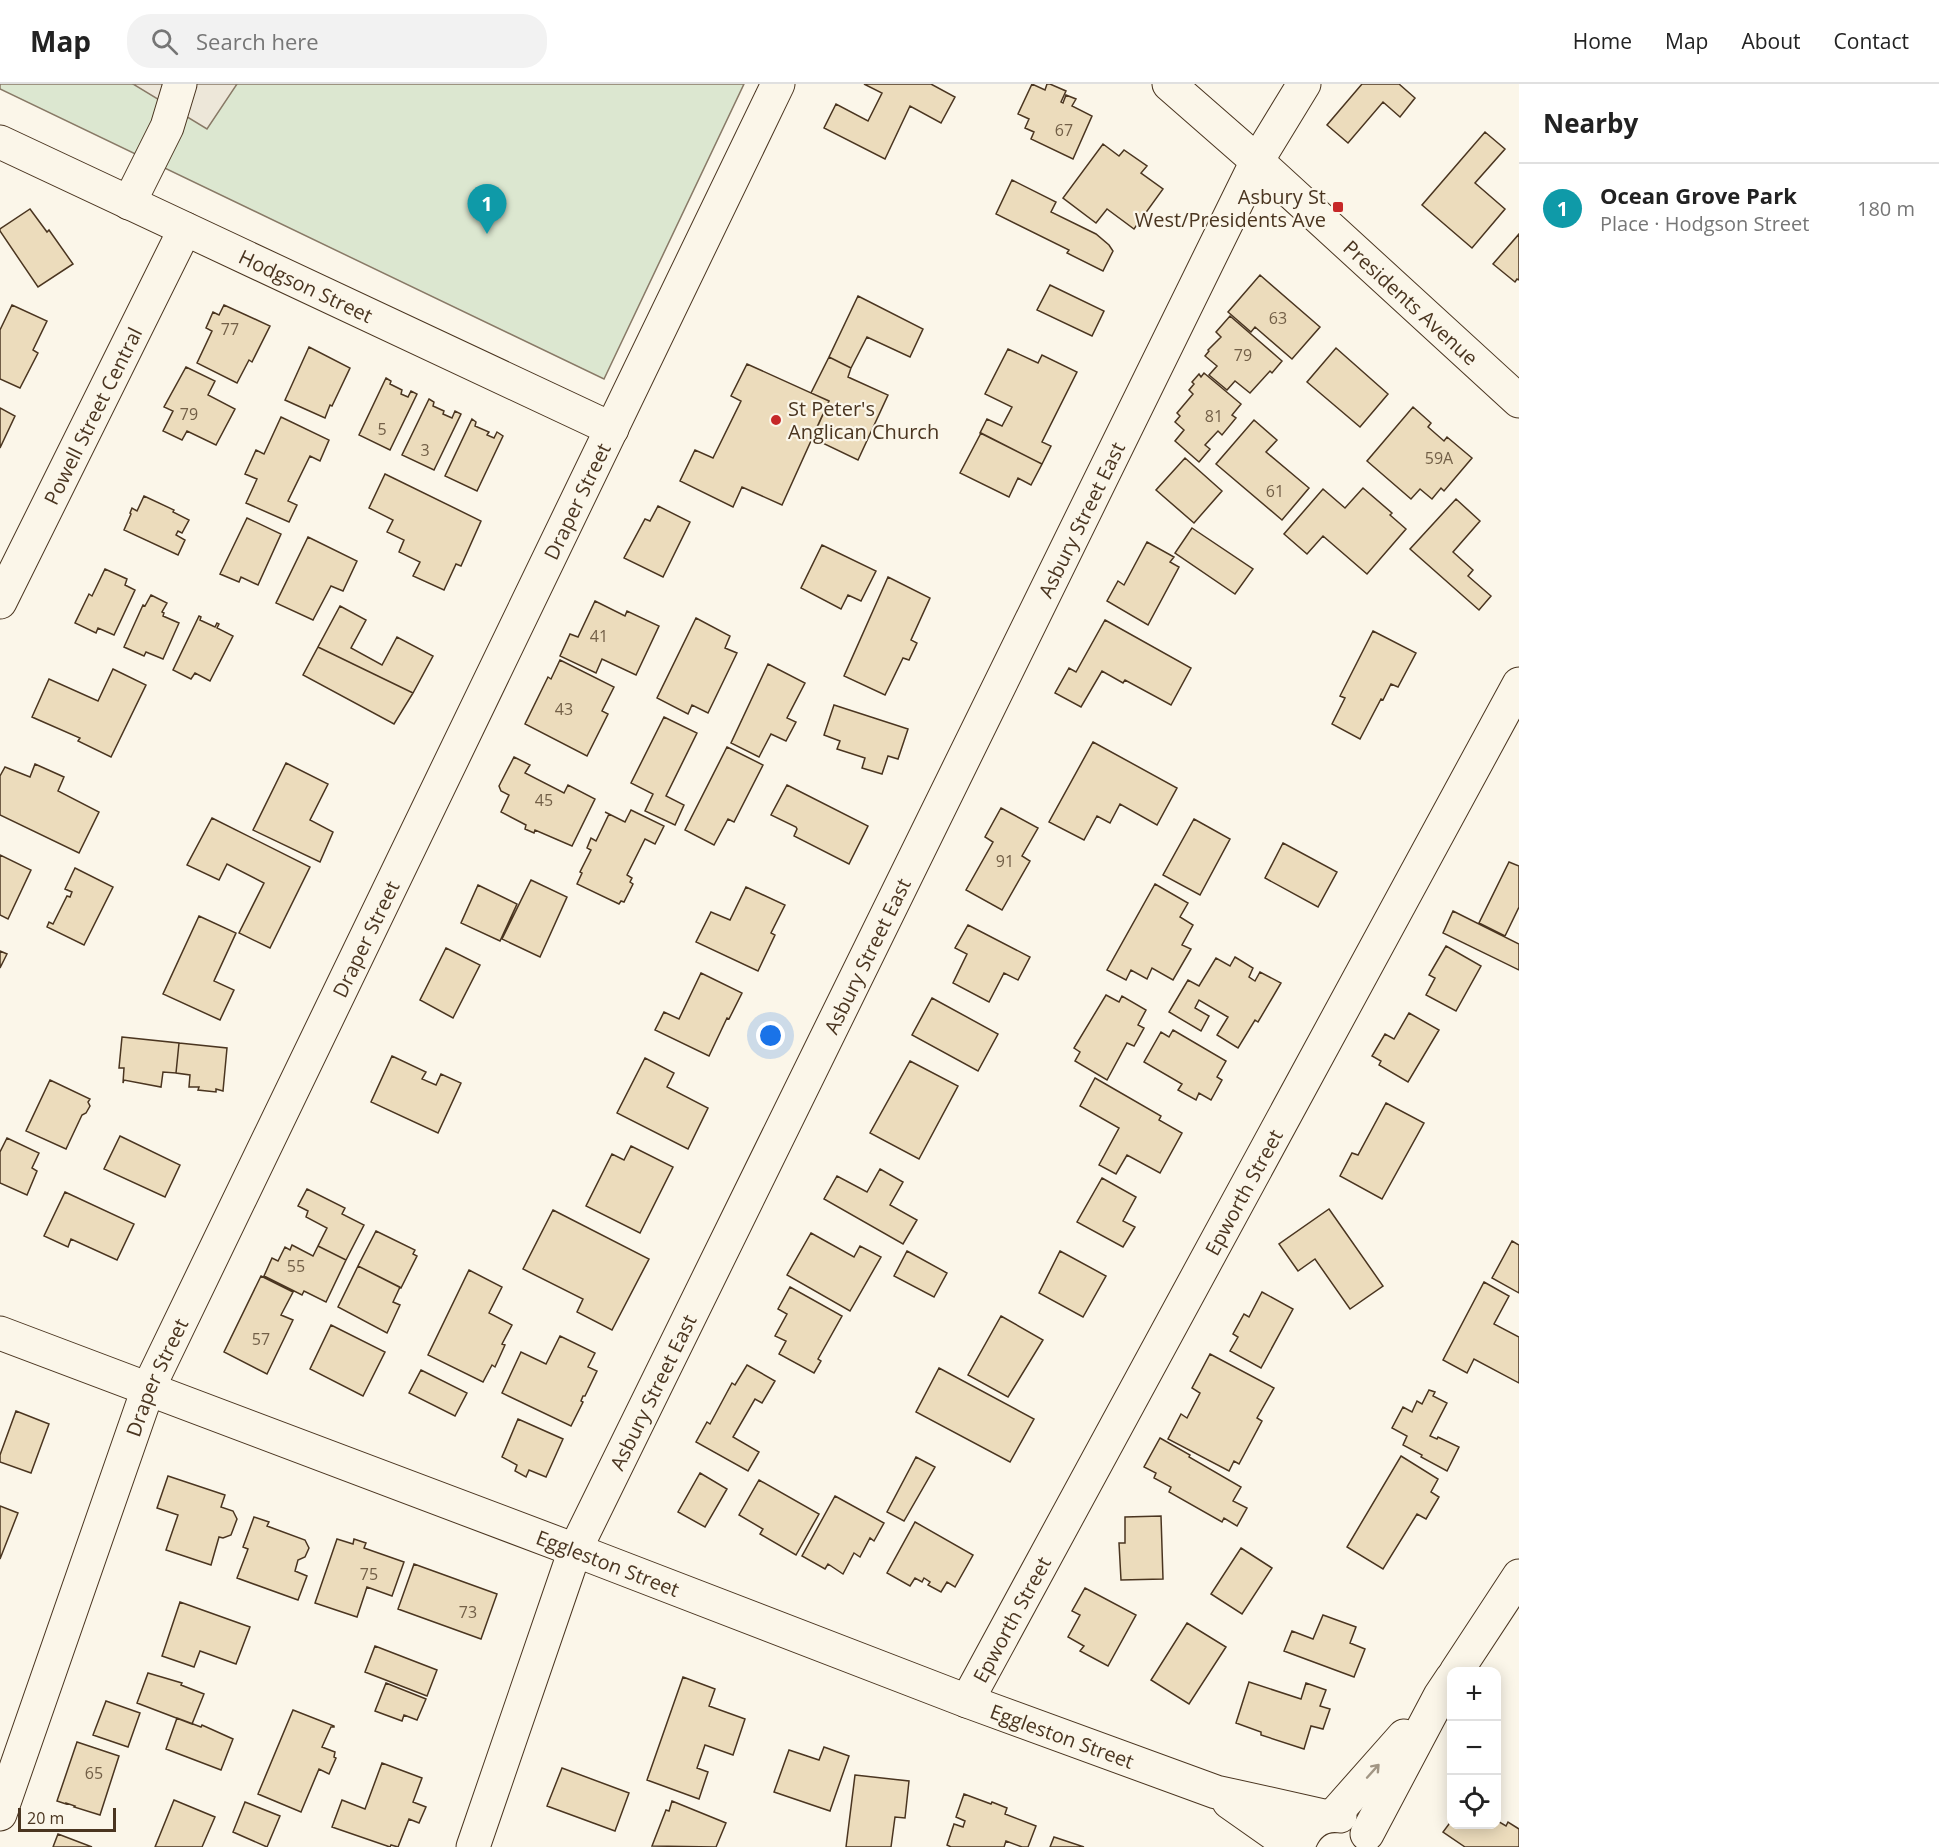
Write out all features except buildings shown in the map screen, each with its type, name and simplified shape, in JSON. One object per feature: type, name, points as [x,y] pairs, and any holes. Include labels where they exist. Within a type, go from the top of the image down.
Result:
[{"type":"street","points":[[129,203],[167,127],[180,84]]},
{"type":"street","name":"Draper Street","points":[[0,1814],[148,1389],[778,84]]},
{"type":"street","name":"Presidents Avenue","points":[[1169,84],[1257,161],[1519,401]]},
{"type":"street","name":"Asbury Street East","points":[[472,1847],[575,1550],[1257,161],[1305,84]]},
{"type":"street","name":"Hodgson Street","points":[[0,142],[612,429]]},
{"type":"street","name":"Powell Street Central","points":[[0,602],[185,229]]},
{"type":"street","name":"Epworth Street","points":[[967,1701],[1519,684]]},
{"type":"street","name":"Eggleston Street","points":[[0,1333],[967,1701],[1216,1792],[1329,1816],[1347,1817],[1359,1824],[1370,1844]]},
{"type":"street","points":[[1459,1667],[1519,1576]]},
{"type":"street","points":[[1296,1847],[1311,1823],[1329,1816],[1447,1684]]},
{"type":"street","points":[[1370,1844],[1447,1686]]},
{"type":"street","name":"Eggleston Street","points":[[1216,1792],[1296,1847]]},
{"type":"green space","points":[[0,84],[744,84],[604,379],[0,89]]},
{"type":"shaded area","points":[[133,84],[237,84],[207,129]]},
{"type":"place","name":"Asbury St West/Presidents Ave","points":[[1338,207]]},
{"type":"place","name":"Ocean Grove Park","points":[[487,234]]},
{"type":"place","name":"St Peter's Anglican Church","points":[[776,420]]}]
